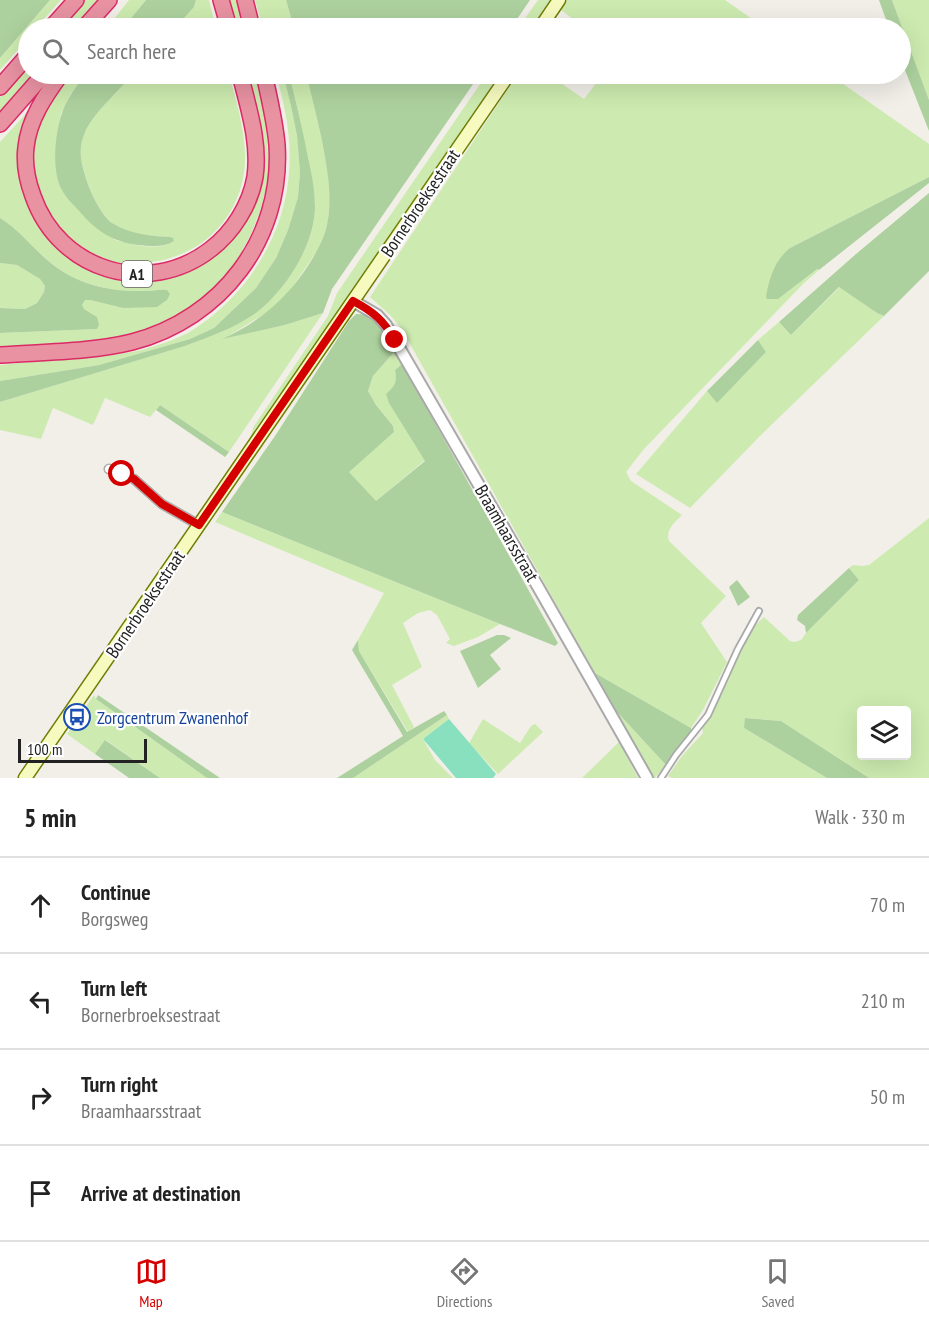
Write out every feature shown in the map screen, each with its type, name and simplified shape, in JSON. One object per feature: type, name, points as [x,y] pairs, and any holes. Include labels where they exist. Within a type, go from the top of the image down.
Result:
[{"type":"highway","points":[[60,18],[76,0]]},
{"type":"highway","points":[[94,18],[111,0]]},
{"type":"highway","points":[[102,18],[111,0]]},
{"type":"highway","points":[[221,0],[226,18]]},
{"type":"highway","points":[[245,0],[250,18]]},
{"type":"highway","points":[[0,87],[18,66]]},
{"type":"highway","points":[[0,124],[35,84]]},
{"type":"highway","name":"A1","points":[[54,84],[37,110],[26,146],[29,186],[37,207],[48,228],[78,256],[98,266],[118,272],[140,274],[167,271],[194,261],[220,242],[237,222],[250,194],[255,177],[256,160],[255,140],[242,84]]},
{"type":"highway","points":[[0,355],[112,346],[152,336],[188,319],[226,288],[245,265],[259,240],[270,212],[276,182],[277,147],[266,84]]},
{"type":"main road","points":[[547,18],[559,0]]},
{"type":"main road","name":"Bornerbroeksestraat","points":[[25,778],[502,84]]},
{"type":"street","name":"Braamhaarsstraat","points":[[353,301],[377,315],[386,325],[647,778]]},
{"type":"street","points":[[109,469],[134,479],[162,504],[199,525]]},
{"type":"lane","points":[[661,778],[708,715],[738,649],[759,611]]},
{"type":"green space","points":[[0,0],[50,0],[34,18],[18,18],[18,37],[0,58]]},
{"type":"green space","points":[[50,0],[61,0],[45,18],[34,18]]},
{"type":"green space","points":[[84,0],[101,0],[84,18],[68,18]]},
{"type":"green space","points":[[129,0],[146,0],[131,18],[115,18]]},
{"type":"green space","points":[[146,0],[196,0],[194,7],[184,18],[131,18]]},
{"type":"green space","points":[[196,0],[209,0],[214,18],[184,18],[194,7]]},
{"type":"green space","points":[[224,0],[237,0],[242,18],[228,18]]},
{"type":"green space","points":[[255,0],[286,0],[291,18],[260,18]]},
{"type":"green space","points":[[286,0],[530,0],[518,18],[291,18]]},
{"type":"green space","points":[[538,0],[550,0],[538,18],[525,18]]},
{"type":"green space","points":[[567,0],[725,0],[751,18],[572,18],[561,10]]},
{"type":"green space","points":[[879,0],[892,0],[899,18],[885,18]]},
{"type":"green space","points":[[892,0],[929,0],[929,100],[911,51],[911,18],[899,18]]},
{"type":"green space","points":[[18,37],[18,49],[0,70],[0,58]]},
{"type":"green space","points":[[911,51],[929,100],[929,131],[910,84]]},
{"type":"green space","points":[[18,75],[18,84],[27,84],[0,115],[0,97]]},
{"type":"green space","points":[[63,84],[78,84],[61,114],[56,145],[115,240],[153,247],[174,241],[170,237],[126,230],[112,223],[100,209],[82,165],[81,146],[86,130],[101,108],[124,84],[232,84],[241,123],[245,166],[236,200],[217,230],[193,248],[176,256],[139,263],[120,263],[102,259],[85,251],[70,240],[50,216],[38,188],[35,173],[35,143],[38,128]]},
{"type":"green space","points":[[78,84],[124,84],[95,116],[86,130],[81,146],[82,166],[100,210],[106,218],[119,227],[147,235],[170,237],[174,241],[156,246],[129,243],[113,238],[92,224],[62,190],[55,163],[57,131],[62,113]]},
{"type":"green space","points":[[244,84],[258,84],[265,118],[269,163],[266,189],[251,234],[235,264],[215,286],[196,305],[154,329],[122,340],[0,351],[0,333],[97,329],[97,317],[84,309],[81,305],[84,300],[123,308],[167,290],[132,291],[84,282],[62,271],[0,218],[0,142],[32,107],[27,199],[38,225],[57,246],[92,268],[188,267],[253,196]]},
{"type":"green space","points":[[278,84],[286,84],[291,106],[297,136],[300,172],[298,197],[288,230],[276,258],[256,288],[214,328],[190,339],[99,365],[0,381],[0,365],[125,353],[171,340],[188,333],[224,306],[239,290],[264,255],[281,215],[290,160],[285,110]]},
{"type":"green space","points":[[286,84],[292,84],[297,106],[312,177],[315,208],[310,237],[304,252],[288,280],[278,292],[256,313],[212,336],[0,402],[0,381],[99,365],[190,339],[214,328],[256,288],[276,258],[298,197],[300,172],[297,136]]},
{"type":"green space","points":[[292,84],[309,84],[328,171],[330,202],[325,232],[319,248],[290,291],[269,311],[225,338],[285,325],[323,313],[229,452],[160,405],[150,417],[105,398],[93,425],[53,408],[41,439],[0,430],[0,402],[212,336],[256,313],[278,292],[288,280],[304,252],[310,237],[315,208]]},
{"type":"green space","points":[[308,84],[473,84],[332,289],[323,313],[285,325],[222,339],[261,316],[283,297],[302,274],[319,246],[326,230],[329,200],[327,170]]},
{"type":"green space","points":[[480,84],[494,84],[245,451],[254,426],[328,316],[337,293]]},
{"type":"green space","points":[[511,84],[562,84],[584,99],[595,84],[843,84],[929,144],[929,177],[790,248],[786,293],[817,269],[819,270],[644,449],[626,472],[631,481],[682,515],[668,533],[669,541],[726,596],[701,623],[727,662],[703,710],[691,728],[595,673],[401,328],[370,297]]},
{"type":"green space","points":[[929,177],[929,183],[819,270],[817,269],[778,299],[767,299],[771,276],[780,258],[790,248]]},
{"type":"green space","points":[[929,193],[929,271],[884,316],[839,287],[791,335],[779,322]]},
{"type":"green space","points":[[0,218],[52,264],[84,282],[132,291],[167,290],[170,294],[167,300],[157,307],[123,308],[85,300],[82,305],[84,309],[97,317],[99,325],[97,329],[0,333],[0,308],[25,309],[37,303],[45,286],[40,279],[17,265],[0,263]]},
{"type":"green space","points":[[0,263],[17,265],[40,279],[45,286],[37,303],[25,309],[0,308]]},
{"type":"green space","points":[[840,287],[884,316],[760,436],[690,508],[636,474],[707,391],[717,402],[766,352],[758,340],[779,322],[791,335]]},
{"type":"green space","points":[[356,314],[376,321],[395,351],[373,376],[368,391],[393,426],[394,432],[349,472],[376,501],[425,461],[389,403],[386,394],[395,384],[395,370],[402,364],[558,643],[555,646],[222,512],[275,436],[349,321]]},
{"type":"green space","points":[[758,340],[766,352],[717,403],[707,391]]},
{"type":"green space","points":[[395,351],[402,364],[395,370],[394,386],[408,433],[425,460],[375,502],[348,471],[394,432],[393,426],[368,391],[373,376]]},
{"type":"green space","points":[[160,405],[229,452],[225,457],[156,410]]},
{"type":"green space","points":[[222,512],[500,624],[478,637],[454,646],[446,643],[450,639],[437,615],[430,610],[418,613],[403,623],[422,667],[392,685],[414,727],[408,732],[359,651],[358,640],[384,593],[215,522]]},
{"type":"green space","points":[[929,518],[929,778],[869,778],[781,721],[746,718],[744,728],[827,778],[672,778],[668,776],[703,733],[702,727],[751,629],[764,617],[790,641],[801,640],[859,580],[849,568],[853,565],[869,565]]},
{"type":"green space","points":[[849,568],[859,580],[806,633],[805,626],[797,620],[798,615]]},
{"type":"green space","points":[[737,580],[750,597],[738,606],[729,587]]},
{"type":"green space","points":[[497,635],[511,638],[490,655],[501,669],[478,688],[460,651]]},
{"type":"green space","points":[[358,640],[359,651],[407,732],[444,711],[447,715],[353,778],[337,778],[403,736],[352,650]]},
{"type":"green space","points":[[595,673],[691,728],[688,739],[666,765],[617,712]]},
{"type":"green space","points":[[94,695],[96,699],[207,778],[160,778],[106,740],[95,754],[67,734]]},
{"type":"green space","points":[[98,695],[220,778],[207,778],[96,699]]},
{"type":"green space","points":[[617,712],[666,765],[655,778],[651,778]]},
{"type":"green space","points":[[447,715],[449,719],[423,739],[435,760],[453,778],[353,778]]},
{"type":"green space","points":[[745,718],[781,721],[869,778],[827,778],[744,728]]},
{"type":"green space","points":[[449,719],[496,774],[493,778],[456,778],[423,739]]},
{"type":"green space","points":[[483,719],[520,743],[531,726],[535,724],[543,732],[498,774],[469,743]]},
{"type":"green space","points":[[105,740],[160,778],[129,778],[95,754]]},
{"type":"green space","points":[[619,742],[638,778],[582,778]]},
{"type":"place","name":"Zorgcentrum Zwanenhof","points":[[77,717]]},
{"type":"route","points":[[122,474],[134,479],[162,504],[199,525],[353,301],[377,315],[395,340]]}]
